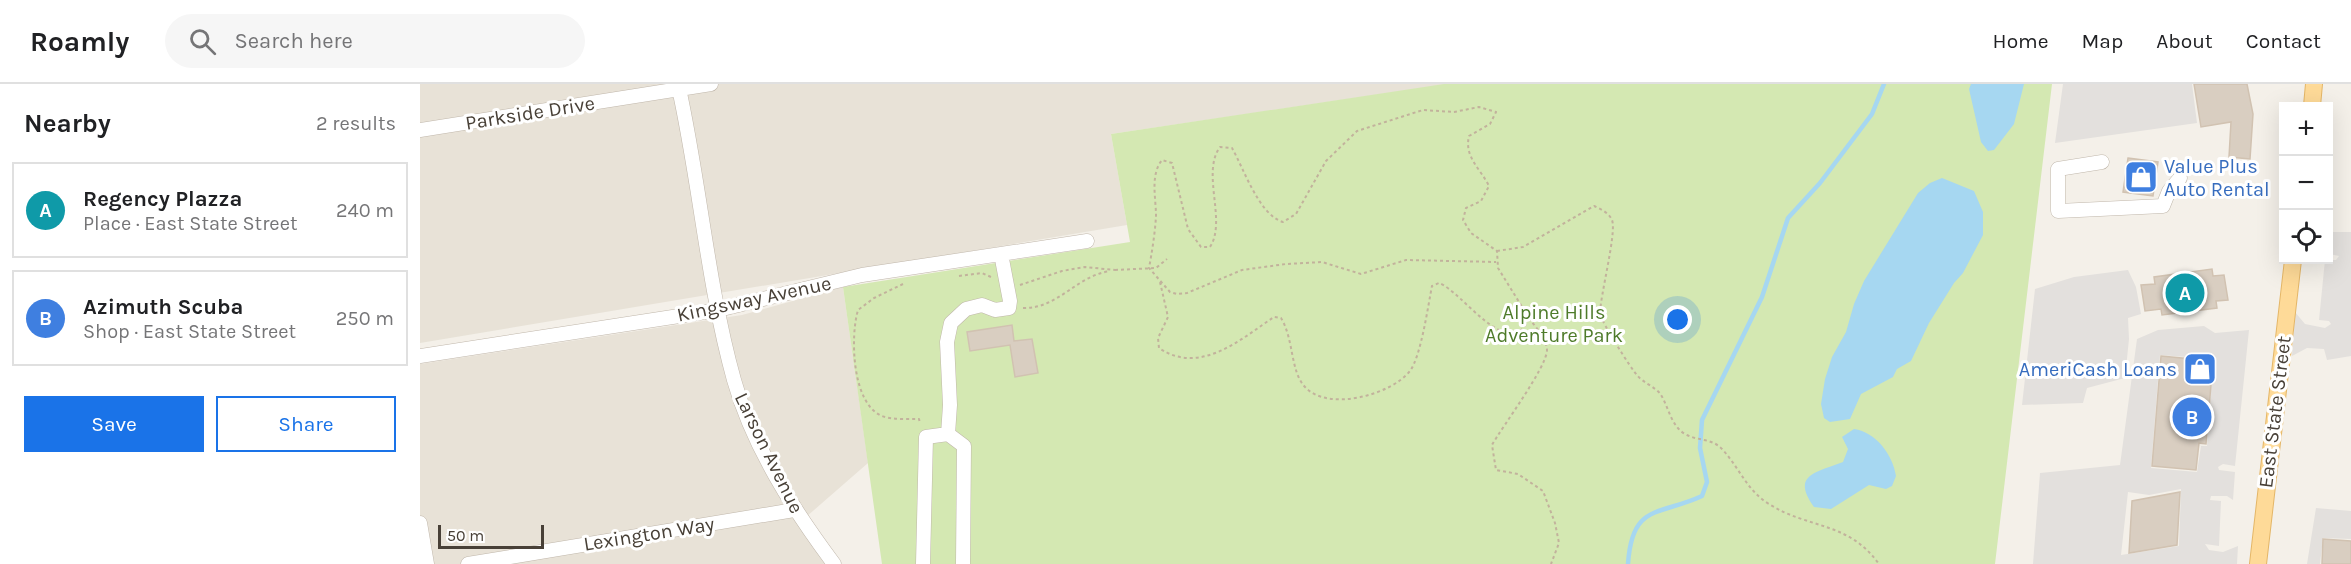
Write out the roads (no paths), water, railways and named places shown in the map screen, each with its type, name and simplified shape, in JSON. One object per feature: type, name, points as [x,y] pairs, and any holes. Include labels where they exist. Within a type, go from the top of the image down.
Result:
[{"type":"main road","points":[[2312,102],[2314,84]]},
{"type":"main road","name":"East State Street","points":[[2258,564],[2293,264]]},
{"type":"street","name":"Parkside Drive","points":[[420,130],[679,87],[711,84]]},
{"type":"street","name":"Larson Avenue","points":[[679,87],[718,310],[735,382],[759,441],[794,510],[834,564]]},
{"type":"street","points":[[2103,162],[2058,169],[2058,211],[2163,206],[2169,191],[2180,178]]},
{"type":"street","name":"Kingsway Avenue","points":[[420,356],[718,310],[862,275],[1087,241]]},
{"type":"street","points":[[948,434],[950,405],[947,342],[951,323],[966,309],[982,305],[995,310],[1008,308],[1010,301],[1001,254]]},
{"type":"street","points":[[923,564],[926,437],[948,434],[964,446],[963,564]]},
{"type":"street","name":"Lexington Way","points":[[468,564],[794,510]]},
{"type":"street","points":[[420,523],[427,564]]},
{"type":"water","points":[[1971,84],[2024,84],[2014,124],[1994,150],[1988,151],[1981,142],[1969,89]]},
{"type":"water","points":[[1942,178],[1974,191],[1983,212],[1983,235],[1963,273],[1954,283],[1929,323],[1911,361],[1897,369],[1893,377],[1861,394],[1850,419],[1830,422],[1824,418],[1821,404],[1825,379],[1832,357],[1846,332],[1864,281],[1918,193],[1930,183]]},
{"type":"water","points":[[1854,429],[1876,440],[1887,453],[1896,476],[1892,486],[1886,489],[1869,485],[1831,509],[1814,507],[1807,496],[1806,481],[1817,472],[1843,462],[1848,449],[1842,437]]},
{"type":"waterway","points":[[1628,564],[1635,530],[1642,521],[1661,510],[1702,496],[1707,482],[1700,448],[1702,420],[1762,297],[1788,218],[1820,183],[1872,114],[1884,84]]},
{"type":"place","name":"Value Plus Auto Rental","points":[[2141,177]]},
{"type":"place","name":"Regency Plazza","points":[[2185,293]]},
{"type":"place","name":"AmeriCash Loans","points":[[2200,369]]},
{"type":"place","name":"Azimuth Scuba","points":[[2192,417]]},
{"type":"park label","name":"Alpine Hills Adventure Park","points":[[1554,324]]}]
